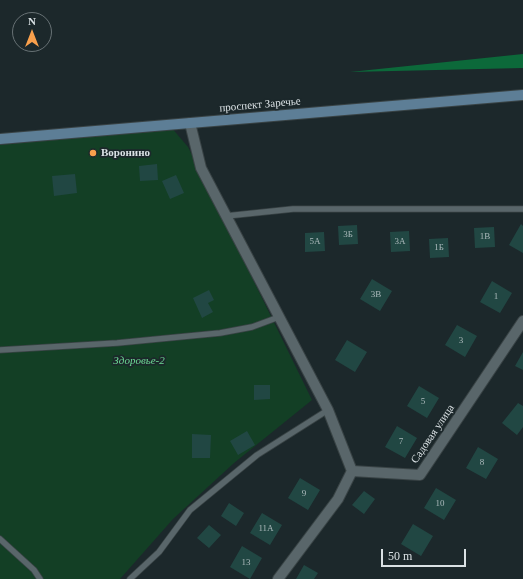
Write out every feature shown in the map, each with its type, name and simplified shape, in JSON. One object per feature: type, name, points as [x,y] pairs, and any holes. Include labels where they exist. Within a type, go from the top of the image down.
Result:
[{"type":"street","name":"проспект Заречье","points":[[0,139],[523,95]]},
{"type":"street","points":[[190,123],[201,168],[328,410],[352,471],[338,499],[278,579]]},
{"type":"street","name":"Садовая улица","points":[[352,471],[420,475],[523,321]]},
{"type":"lane","points":[[226,216],[293,209],[523,209]]},
{"type":"lane","points":[[0,350],[117,343],[220,334],[252,327],[279,317]]},
{"type":"lane","points":[[130,579],[159,552],[190,510],[257,455],[328,410]]},
{"type":"lane","points":[[0,539],[34,570],[40,579]]},
{"type":"green space","points":[[523,54],[523,68],[350,72]]},
{"type":"green space","name":"Здоровье-2","points":[[171,127],[188,147],[312,400],[234,463],[173,519],[120,579],[0,579],[0,145]]},
{"type":"building","points":[[157,164],[158,180],[140,181],[139,166]]},
{"type":"building","points":[[75,174],[77,193],[54,196],[52,176]]},
{"type":"building","points":[[176,175],[184,193],[170,199],[162,181]]},
{"type":"building","points":[[521,224],[523,226],[523,253],[509,245]]},
{"type":"building","points":[[357,225],[358,244],[339,245],[338,226]]},
{"type":"building","points":[[494,227],[495,247],[475,248],[474,228]]},
{"type":"building","points":[[409,231],[410,251],[391,252],[390,232]]},
{"type":"building","points":[[324,232],[325,251],[305,252],[305,233]]},
{"type":"building","points":[[448,238],[449,257],[430,258],[429,239]]},
{"type":"building","points":[[372,279],[392,291],[380,311],[360,299]]},
{"type":"building","points":[[492,281],[512,293],[500,313],[480,302]]},
{"type":"building","points":[[209,290],[214,300],[208,303],[213,312],[202,318],[193,298]]},
{"type":"building","points":[[457,325],[477,336],[465,357],[445,345]]},
{"type":"building","points":[[347,340],[367,352],[355,372],[335,360]]},
{"type":"building","points":[[523,352],[523,370],[515,366]]},
{"type":"building","points":[[254,385],[270,385],[270,399],[254,400]]},
{"type":"building","points":[[419,386],[439,398],[427,418],[407,406]]},
{"type":"building","points":[[518,403],[523,406],[523,427],[517,435],[502,423]]},
{"type":"building","points":[[397,426],[417,438],[405,458],[385,447]]},
{"type":"building","points":[[247,431],[255,445],[238,455],[230,441]]},
{"type":"building","points":[[192,434],[211,435],[210,458],[192,458]]},
{"type":"building","points":[[478,447],[498,459],[486,479],[466,468]]},
{"type":"building","points":[[300,478],[320,490],[308,510],[288,498]]},
{"type":"building","points":[[436,488],[456,500],[444,520],[424,508]]},
{"type":"building","points":[[364,491],[375,499],[364,514],[352,505]]},
{"type":"building","points":[[229,503],[244,513],[236,526],[221,516]]},
{"type":"building","points":[[262,513],[282,525],[270,545],[250,533]]},
{"type":"building","points":[[413,524],[433,536],[421,556],[401,544]]},
{"type":"building","points":[[209,525],[221,535],[209,548],[197,538]]},
{"type":"building","points":[[242,546],[262,558],[250,579],[230,567]]},
{"type":"building","points":[[304,565],[318,573],[314,579],[296,579]]},
{"type":"place","name":"Воронино","points":[[93,153]]}]
